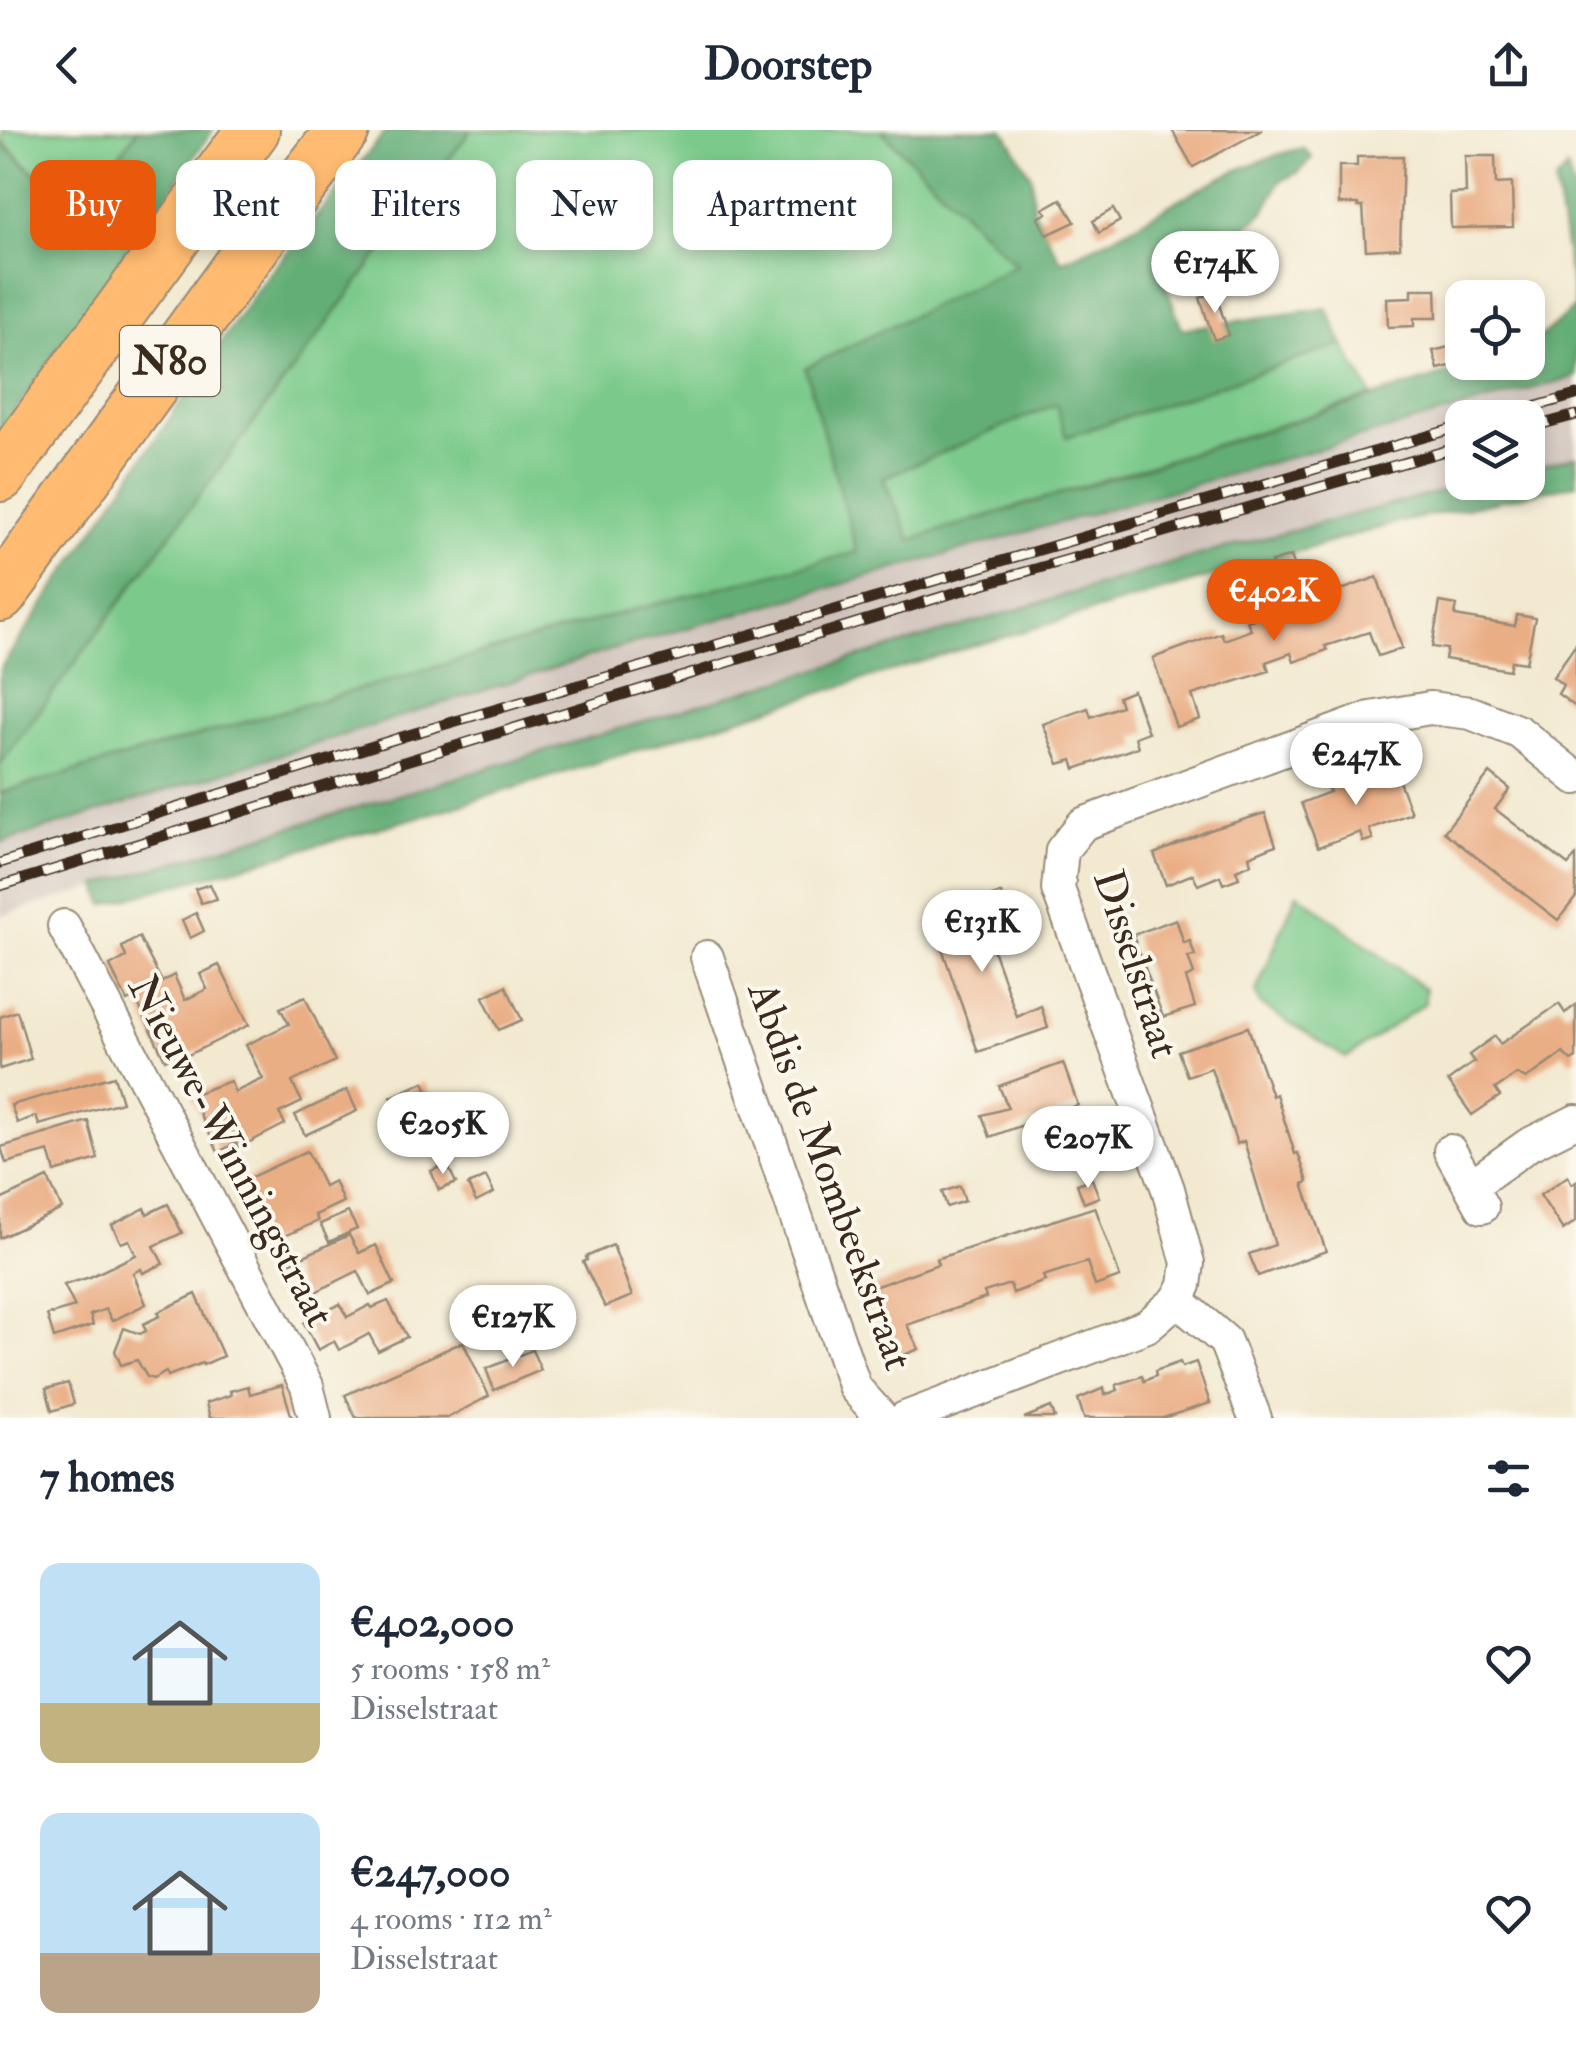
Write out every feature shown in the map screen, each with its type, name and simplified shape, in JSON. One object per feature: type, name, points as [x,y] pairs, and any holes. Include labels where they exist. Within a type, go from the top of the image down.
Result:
[{"type":"highway","name":"N80","points":[[0,475],[253,130]]},
{"type":"highway","name":"N80","points":[[0,595],[343,130]]},
{"type":"street","name":"Disselstraat","points":[[1177,1300],[1185,1285],[1188,1263],[1168,1188],[1058,889],[1062,850],[1084,824],[1370,718],[1430,708],[1471,713],[1519,732],[1576,778]]},
{"type":"street","name":"Nieuwe-Winningstraat","points":[[64,926],[307,1386],[315,1418]]},
{"type":"street","name":"Abdis de Mombeekstraat","points":[[706,957],[855,1388],[882,1418]]},
{"type":"street","points":[[1450,1150],[1477,1196],[1528,1145],[1576,1121]]},
{"type":"street","points":[[905,1418],[1147,1326],[1177,1300],[1226,1341],[1254,1418]]},
{"type":"shaded area","points":[[1576,376],[1576,456],[1545,464],[1545,400],[1491,400]]},
{"type":"shaded area","points":[[1445,413],[1445,490],[1203,554],[0,916],[0,843],[624,646]]},
{"type":"green space","points":[[2,130],[137,130],[116,160],[30,160],[30,168],[3,142]]},
{"type":"green space","points":[[137,130],[213,130],[192,160],[176,160],[176,182],[156,211],[156,160],[116,160]]},
{"type":"green space","points":[[387,130],[471,130],[449,160],[363,160]]},
{"type":"green space","points":[[471,130],[881,130],[1017,265],[805,368],[858,552],[629,611],[0,793],[0,764],[382,250],[496,250],[496,160],[449,160]]},
{"type":"green space","points":[[881,130],[1004,130],[1031,176],[1033,210],[1061,261],[1207,184],[1303,148],[1312,158],[1299,172],[1280,181],[1264,212],[1239,233],[1156,260],[1182,329],[1327,308],[1343,344],[1066,437],[1056,404],[883,478],[911,540],[1445,374],[1445,380],[1545,380],[1545,334],[1575,307],[1555,183],[1567,169],[1576,197],[1576,376],[1491,400],[1445,400],[1445,413],[624,646],[0,843],[0,793],[629,611],[857,552],[805,368],[1016,265]]},
{"type":"green space","points":[[0,142],[30,170],[30,250],[128,250],[0,432]]},
{"type":"green space","points":[[335,194],[335,250],[382,250],[0,764],[0,669],[258,288],[289,250],[315,250],[315,218]]},
{"type":"green space","points":[[1343,344],[1372,396],[910,540],[882,478],[1057,403],[1067,437]]},
{"type":"green space","points":[[1576,456],[1576,484],[1545,491],[1545,464]]},
{"type":"green space","points":[[1445,490],[1445,500],[1502,500],[1400,522],[949,653],[450,808],[104,905],[98,885],[1203,554]]},
{"type":"green space","points":[[1297,893],[1425,989],[1425,1003],[1346,1058],[1260,1004],[1256,992]]},
{"type":"building","points":[[1172,130],[1262,130],[1193,167]]},
{"type":"building","points":[[1403,156],[1400,248],[1366,250],[1363,207],[1339,204],[1339,166],[1357,166],[1357,157]]},
{"type":"building","points":[[1465,156],[1495,156],[1496,184],[1512,183],[1513,227],[1451,228],[1450,194],[1466,193]]},
{"type":"building","points":[[1061,199],[1075,222],[1047,235],[1038,218],[1047,213],[1043,209]]},
{"type":"building","points":[[1113,209],[1120,221],[1099,233],[1093,221]]},
{"type":"building","points":[[1412,289],[1436,289],[1437,318],[1414,318],[1414,326],[1388,327],[1387,298],[1412,297]]},
{"type":"building","points":[[1215,292],[1229,335],[1214,340],[1200,298]]},
{"type":"building","points":[[1445,348],[1445,367],[1438,369],[1433,351]]},
{"type":"building","points":[[1291,556],[1297,574],[1277,580],[1271,562]]},
{"type":"building","points":[[1377,577],[1402,648],[1378,656],[1369,632],[1325,646],[1327,650],[1294,662],[1291,653],[1266,662],[1269,671],[1192,695],[1200,719],[1176,727],[1153,658],[1221,633],[1224,640],[1251,630],[1247,621],[1264,616],[1256,595],[1271,590],[1282,620],[1311,610],[1308,602]]},
{"type":"building","points":[[1440,602],[1457,605],[1455,616],[1484,621],[1515,626],[1517,615],[1535,618],[1526,663],[1511,661],[1509,670],[1445,659],[1447,649],[1432,647]]},
{"type":"building","points":[[1576,644],[1576,707],[1558,694],[1563,685],[1553,677]]},
{"type":"building","points":[[1133,691],[1148,732],[1135,737],[1138,747],[1075,769],[1072,760],[1059,764],[1043,724],[1088,708],[1091,717],[1121,706],[1118,697]]},
{"type":"building","points":[[1394,768],[1411,813],[1369,829],[1373,839],[1363,842],[1360,832],[1318,847],[1301,803],[1330,792],[1328,789]]},
{"type":"building","points":[[1490,773],[1510,789],[1495,809],[1568,865],[1576,856],[1576,897],[1558,920],[1444,832]]},
{"type":"building","points":[[1265,813],[1276,845],[1249,856],[1251,864],[1236,870],[1239,878],[1223,884],[1220,876],[1198,885],[1193,874],[1166,885],[1154,854],[1210,830]]},
{"type":"building","points":[[210,884],[217,899],[201,903],[195,889]]},
{"type":"building","points":[[1001,893],[1008,915],[983,922],[1017,1017],[1041,1006],[1048,1028],[978,1052],[931,917]]},
{"type":"building","points":[[196,913],[204,931],[190,938],[182,920]]},
{"type":"building","points":[[1176,919],[1184,943],[1190,941],[1195,956],[1188,957],[1194,974],[1186,978],[1195,1007],[1163,1017],[1133,935]]},
{"type":"building","points":[[139,937],[162,982],[174,975],[185,1000],[207,989],[200,974],[219,965],[249,1025],[186,1056],[184,1052],[165,1060],[135,997],[127,1001],[110,966],[126,957],[122,947]]},
{"type":"building","points":[[506,986],[522,1020],[499,1030],[483,997]]},
{"type":"building","points":[[305,997],[335,1061],[292,1082],[302,1102],[279,1113],[285,1124],[238,1148],[236,1143],[218,1152],[191,1095],[230,1081],[235,1092],[263,1079],[246,1045],[289,1024],[280,1008]]},
{"type":"building","points":[[1559,1004],[1565,1013],[1576,1005],[1576,1058],[1571,1061],[1563,1053],[1526,1079],[1517,1074],[1495,1089],[1500,1096],[1472,1115],[1448,1081],[1474,1062],[1469,1055],[1495,1036],[1500,1044]]},
{"type":"building","points":[[17,1011],[31,1059],[0,1069],[0,1017]]},
{"type":"building","points":[[1248,1027],[1272,1096],[1276,1094],[1295,1154],[1298,1153],[1308,1182],[1303,1184],[1326,1251],[1258,1276],[1249,1254],[1275,1245],[1244,1141],[1237,1144],[1211,1068],[1187,1076],[1178,1051]]},
{"type":"building","points":[[1063,1063],[1078,1105],[990,1137],[982,1115],[1008,1108],[999,1086]]},
{"type":"building","points":[[114,1076],[122,1102],[39,1125],[36,1116],[17,1123],[11,1105]]},
{"type":"building","points":[[424,1082],[438,1113],[406,1129],[391,1097]]},
{"type":"building","points":[[347,1090],[357,1111],[305,1135],[295,1115]]},
{"type":"building","points":[[88,1121],[98,1159],[55,1172],[49,1151],[6,1163],[1,1147]]},
{"type":"building","points":[[307,1151],[324,1186],[334,1181],[343,1202],[315,1215],[318,1221],[262,1246],[234,1185]]},
{"type":"building","points":[[447,1164],[456,1183],[439,1190],[431,1171]]},
{"type":"building","points":[[1568,1176],[1572,1184],[1576,1181],[1576,1221],[1563,1230],[1540,1195]]},
{"type":"building","points":[[486,1177],[494,1193],[476,1202],[468,1185]]},
{"type":"building","points":[[48,1178],[62,1209],[0,1238],[0,1200]]},
{"type":"building","points":[[1092,1179],[1099,1197],[1084,1203],[1077,1184]]},
{"type":"building","points":[[960,1186],[965,1201],[947,1207],[942,1192]]},
{"type":"building","points":[[168,1204],[182,1233],[154,1246],[163,1264],[133,1273],[146,1304],[112,1321],[106,1309],[90,1315],[93,1325],[54,1338],[47,1315],[75,1307],[64,1285],[136,1255],[129,1240],[121,1243],[112,1225],[145,1208],[147,1214]]},
{"type":"building","points":[[1095,1207],[1120,1277],[1095,1286],[1087,1262],[1043,1276],[1045,1281],[1013,1293],[1010,1284],[984,1292],[986,1298],[907,1325],[919,1349],[896,1358],[871,1288],[938,1264],[936,1259]]},
{"type":"building","points":[[348,1212],[357,1229],[329,1242],[320,1224]]},
{"type":"building","points":[[349,1235],[359,1253],[376,1245],[394,1284],[370,1295],[358,1271],[303,1298],[287,1264]]},
{"type":"building","points":[[613,1245],[632,1296],[605,1307],[583,1262]]},
{"type":"building","points":[[196,1294],[223,1356],[153,1379],[147,1377],[137,1360],[121,1365],[115,1351],[124,1328],[140,1334],[146,1331],[143,1324],[160,1316],[158,1312]]},
{"type":"building","points":[[495,1298],[506,1320],[475,1335],[465,1312]]},
{"type":"building","points":[[388,1301],[407,1337],[378,1351],[369,1334],[339,1350],[334,1341],[318,1350],[304,1323],[340,1304],[347,1317]]},
{"type":"building","points":[[463,1342],[489,1396],[447,1418],[356,1418],[345,1395]]},
{"type":"building","points":[[532,1350],[541,1370],[494,1390],[486,1369]]},
{"type":"building","points":[[1180,1362],[1182,1367],[1196,1362],[1210,1403],[1163,1418],[1084,1418],[1078,1399],[1104,1388],[1105,1395],[1118,1390],[1116,1385],[1142,1376],[1144,1381],[1156,1376],[1155,1371]]},
{"type":"building","points":[[68,1383],[74,1404],[52,1411],[46,1389]]},
{"type":"building","points":[[282,1385],[292,1418],[210,1418],[206,1403],[231,1395],[230,1391],[248,1386],[250,1394]]},
{"type":"building","points":[[1051,1407],[1055,1418],[1024,1418]]},
{"type":"railway","points":[[1545,404],[1576,395]]},
{"type":"railway","points":[[1545,423],[1576,415]]},
{"type":"railway","points":[[0,863],[405,736],[1445,431]]},
{"type":"railway","points":[[0,886],[983,584],[1445,451]]}]
